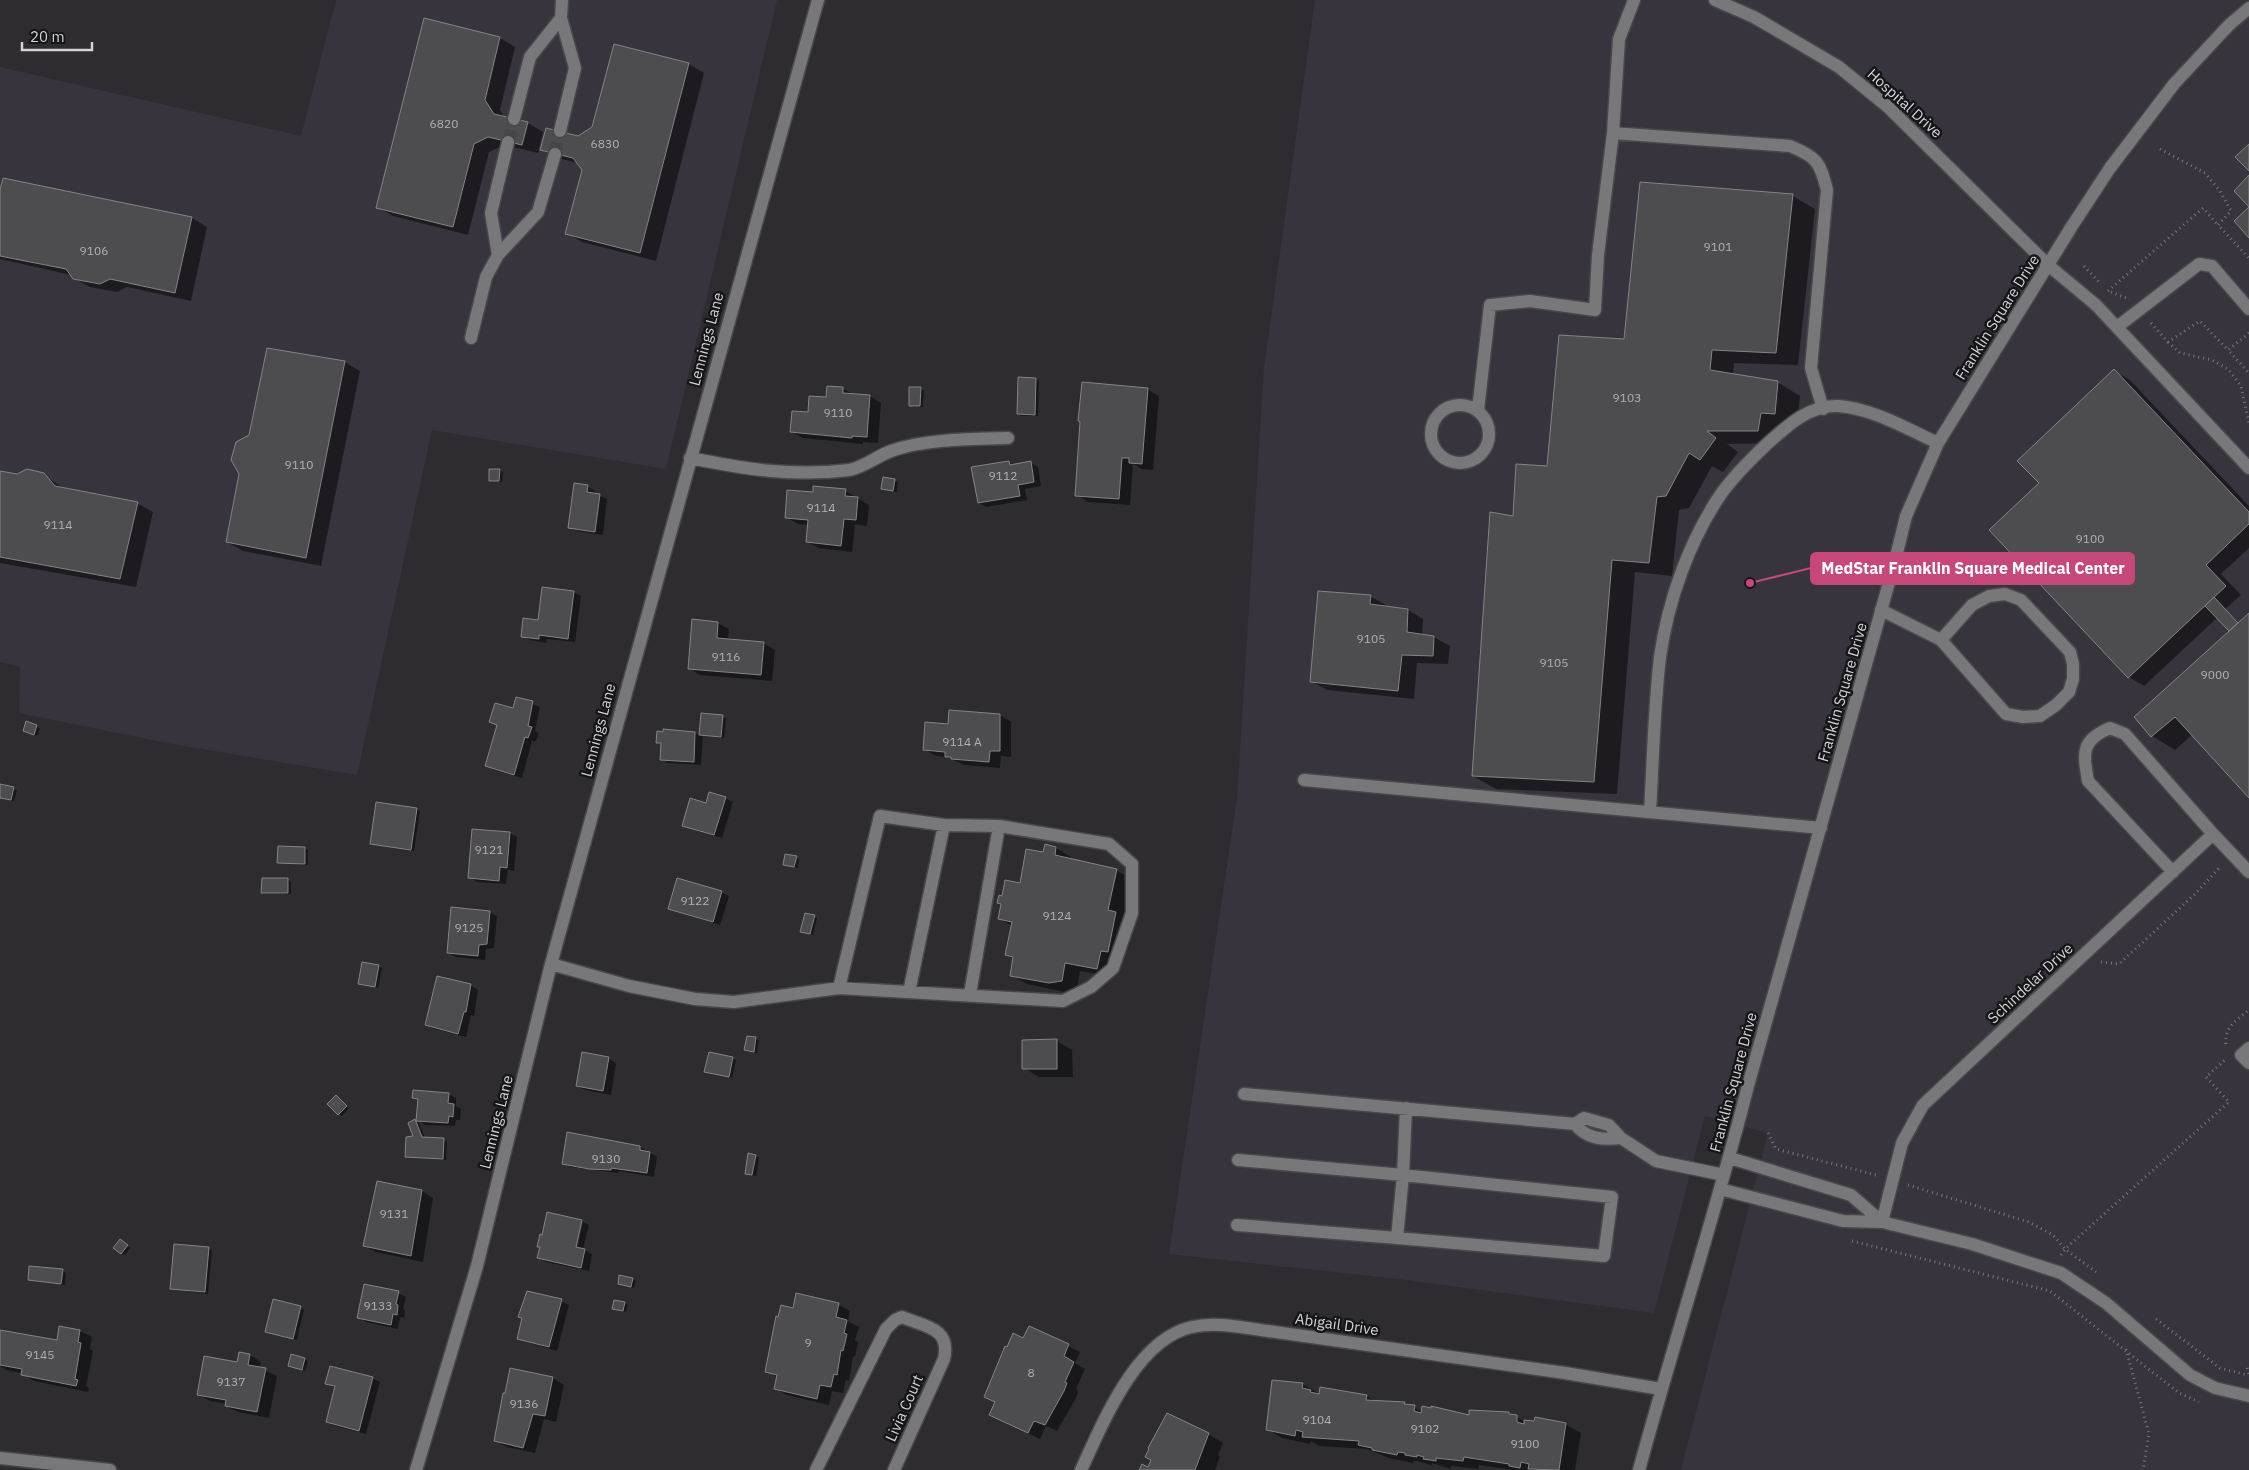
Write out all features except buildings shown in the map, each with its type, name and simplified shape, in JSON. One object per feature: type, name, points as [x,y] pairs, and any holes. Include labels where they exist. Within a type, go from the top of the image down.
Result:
[{"type":"street","points":[[560,131],[575,68],[561,18],[562,0]]},
{"type":"street","name":"Lennings Lane","points":[[416,1470],[477,1266],[551,964],[818,0]]},
{"type":"street","points":[[1478,410],[1468,405],[1449,406],[1434,420],[1430,438],[1437,453],[1450,462],[1463,463],[1477,458],[1487,447],[1490,433],[1486,420],[1478,410],[1490,305],[1530,301],[1595,310],[1598,255],[1613,133],[1619,38],[1634,0]]},
{"type":"street","name":"Hospital Drive","points":[[1715,0],[1754,17],[1839,67],[1888,107],[2048,265],[2096,305],[2249,468]]},
{"type":"street","name":"Franklin Square Drive","points":[[1639,1470],[1730,1158],[1748,1086],[1882,610],[1906,516],[1938,443],[2110,168],[2174,84],[2229,25],[2249,8]]},
{"type":"street","points":[[514,119],[530,57],[561,18]]},
{"type":"street","points":[[1613,133],[1790,146],[1812,155],[1821,167],[1827,190],[1810,368],[1823,409]]},
{"type":"street","points":[[498,255],[491,213],[508,142]]},
{"type":"street","points":[[471,338],[486,277],[498,255],[538,212],[555,154]]},
{"type":"street","points":[[2117,327],[2199,264],[2212,266],[2249,309]]},
{"type":"street","points":[[1650,812],[1660,656],[1673,599],[1694,544],[1721,495],[1748,462],[1789,424],[1812,411],[1837,406],[1868,412],[1938,443]]},
{"type":"street","points":[[690,458],[742,469],[796,474],[852,470],[891,450],[942,440],[1008,438]]},
{"type":"street","points":[[1882,610],[1941,640],[2006,714],[2023,717],[2040,716],[2056,705],[2069,692],[2073,679],[2074,664],[2070,652],[2022,600],[2005,594],[1989,596],[1972,605],[1941,640]]},
{"type":"street","points":[[2173,872],[2088,781],[2085,763],[2086,745],[2095,734],[2110,728],[2125,734],[2227,850],[2249,872]]},
{"type":"street","points":[[1304,780],[1821,828]]},
{"type":"street","points":[[551,964],[629,986],[695,999],[734,1002],[839,988],[970,994],[1063,1001],[1091,987],[1113,968],[1132,913],[1132,864],[1109,844],[999,826],[944,825],[880,816],[839,988]]},
{"type":"street","points":[[909,992],[944,825]]},
{"type":"street","points":[[970,994],[999,826]]},
{"type":"street","name":"Schindelar Drive","points":[[1882,1222],[1902,1143],[1923,1105],[2213,834]]},
{"type":"street","points":[[2249,1048],[2242,1055],[2249,1063]]},
{"type":"street","points":[[1244,1094],[1575,1124],[1584,1118],[1609,1126],[1621,1138],[1656,1161],[1724,1175]]},
{"type":"street","points":[[1397,1238],[1403,1174],[1406,1108]]},
{"type":"street","points":[[1730,1158],[1851,1196],[1882,1222]]},
{"type":"street","points":[[1238,1160],[1403,1174],[1612,1197],[1604,1256],[1238,1225]]},
{"type":"street","points":[[1720,1189],[1843,1221],[1882,1222],[1972,1244],[2061,1273],[2106,1303],[2190,1375],[2215,1388],[2249,1396]]},
{"type":"street","name":"Livia Court","points":[[819,1469],[886,1329],[895,1320],[902,1317],[936,1331],[943,1338],[947,1346],[944,1359],[894,1470]]},
{"type":"street","name":"Abigail Drive","points":[[1081,1470],[1134,1369],[1156,1346],[1175,1333],[1192,1327],[1221,1325],[1268,1331],[1662,1389]]},
{"type":"street","points":[[0,1458],[110,1470]]},
{"type":"path","points":[[2160,149],[2205,173],[2220,191],[2231,211],[2218,225]]},
{"type":"path","points":[[2108,292],[2203,208],[2249,258]]},
{"type":"path","points":[[2249,333],[2228,350],[2249,373]]},
{"type":"path","points":[[2168,342],[2180,353],[2212,360],[2228,369],[2241,386],[2249,423]]},
{"type":"path","points":[[2095,967],[2100,962],[2119,964],[2221,868],[2215,862],[2227,850]]},
{"type":"path","points":[[1768,1133],[1776,1150],[1893,1180],[2029,1222],[2053,1235],[2065,1248],[2229,1102],[2206,1077],[2227,1059],[2225,1037],[2230,1025],[2249,1010]]},
{"type":"path","points":[[1909,1185],[1910,1176]]},
{"type":"path","points":[[1847,1239],[2050,1291],[2179,1393],[2201,1403]]},
{"type":"path","points":[[2126,1350],[2149,1434],[2143,1470]]},
{"type":"path","points":[[2247,1368],[2249,1374]]},
{"type":"shaded area","points":[[336,0],[777,0],[666,469],[432,430],[357,775],[167,743],[19,713],[20,667],[0,662],[0,67],[301,136]]},
{"type":"shaded area","points":[[1315,0],[2249,0],[2249,1470],[1681,1470],[1768,1133],[1705,1116],[1654,1313],[1398,1279],[1169,1254],[1237,798],[1264,368]]},
{"type":"tunnel","points":[[508,142],[514,119]]},
{"type":"tunnel","points":[[555,154],[560,131]]},
{"type":"place","name":"MedStar Franklin Square Medical Center","points":[[1750,583]]}]
